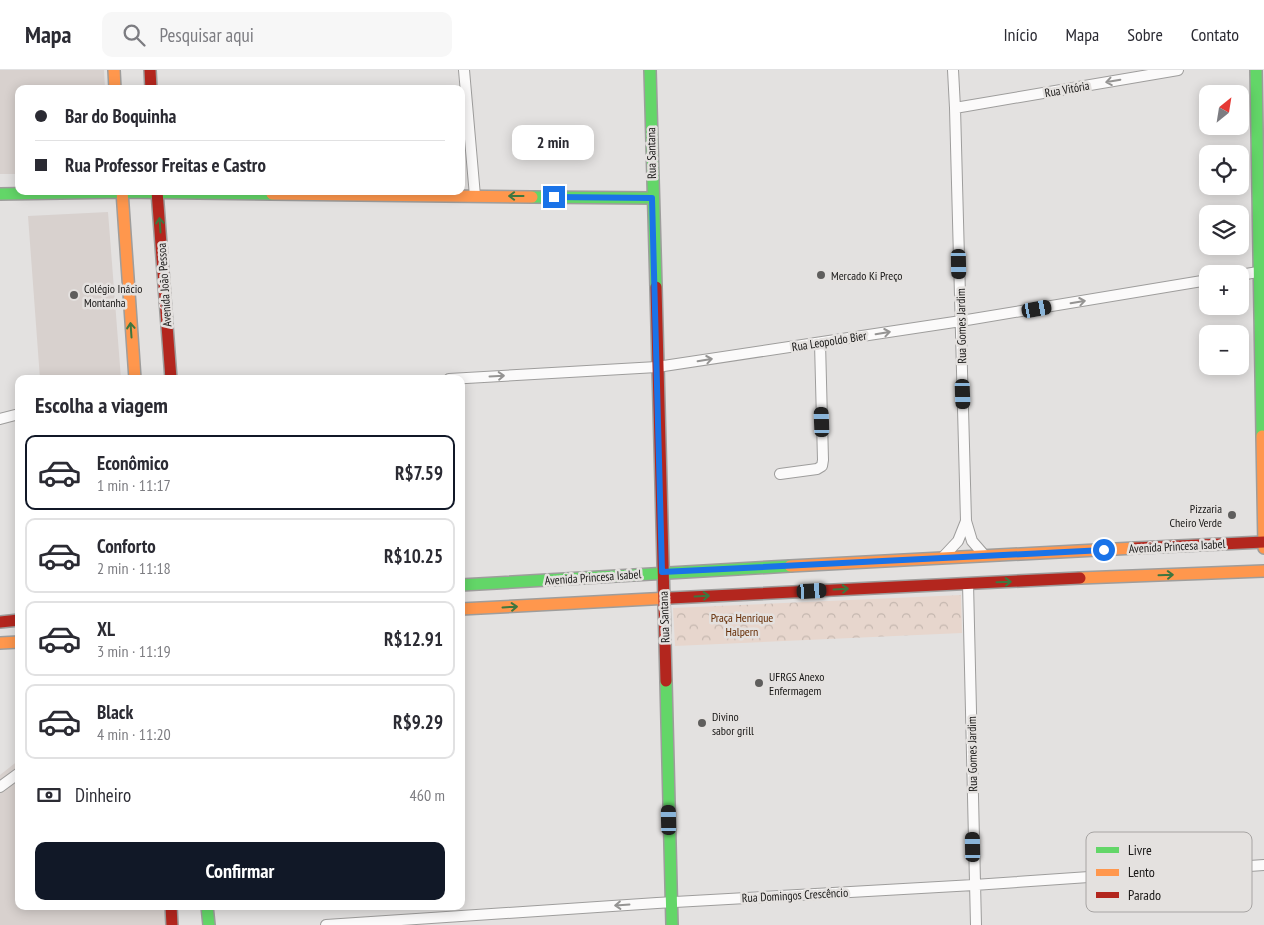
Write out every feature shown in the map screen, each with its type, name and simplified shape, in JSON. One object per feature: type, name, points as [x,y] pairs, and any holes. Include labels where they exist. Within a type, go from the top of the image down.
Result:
[{"type":"main road","points":[[114,70],[115,85]]},
{"type":"main road","points":[[150,70],[151,85]]},
{"type":"main road","name":"Rua Santana","points":[[650,70],[672,925]]},
{"type":"main road","points":[[1256,70],[1262,271],[1264,548]]},
{"type":"main road","points":[[0,194],[15,194]]},
{"type":"main road","points":[[122,195],[134,375]]},
{"type":"main road","name":"Avenida João Pessoa","points":[[157,195],[171,375]]},
{"type":"main road","points":[[396,195],[652,198]]},
{"type":"main road","name":"Avenida Princesa Isabel","points":[[465,585],[662,572],[1264,542]]},
{"type":"main road","name":"Avenida Princesa Isabel","points":[[465,609],[968,583],[1264,571]]},
{"type":"main road","points":[[0,622],[15,620]]},
{"type":"main road","points":[[0,643],[15,642]]},
{"type":"main road","points":[[171,910],[172,925]]},
{"type":"main road","points":[[207,910],[209,925]]},
{"type":"street","points":[[464,70],[475,196]]},
{"type":"street","name":"Rua Gomes Jardim","points":[[953,70],[956,108],[966,521],[972,542],[985,556]]},
{"type":"street","name":"Rua Vitória","points":[[956,108],[1178,70]]},
{"type":"street","points":[[1249,273],[1262,271]]},
{"type":"street","name":"Rua Leopoldo Bier","points":[[465,378],[657,367],[961,321],[1199,281]]},
{"type":"street","points":[[780,474],[817,469],[822,466],[824,460],[820,342]]},
{"type":"street","points":[[0,419],[15,415]]},
{"type":"street","name":"Rua Gomes Jardim","points":[[943,557],[958,541],[966,521]]},
{"type":"street","name":"Rua Gomes Jardim","points":[[968,583],[976,925]]},
{"type":"street","points":[[0,787],[15,776]]},
{"type":"street","name":"Rua Domingos Crescêncio","points":[[326,925],[420,922],[671,902],[1086,877]]},
{"type":"shaded area","points":[[0,70],[104,70],[105,85],[15,85],[15,174],[0,174]]},
{"type":"shaded area","name":"Colégio Inácio Montanha","points":[[108,212],[121,375],[40,375],[28,216]]},
{"type":"shaded area","points":[[15,763],[15,910],[165,910],[166,925],[0,925],[0,775]]},
{"type":"green space","name":"Praça Henrique Halpern","points":[[961,595],[962,633],[675,646],[673,608]]},
{"type":"traffic: fast","points":[[650,70],[656,287]]},
{"type":"traffic: fast","points":[[1256,70],[1262,436]]},
{"type":"traffic: fast","points":[[0,194],[15,194]]},
{"type":"traffic: fast","points":[[532,197],[652,198]]},
{"type":"traffic: fast","points":[[465,585],[790,566]]},
{"type":"traffic: fast","points":[[666,681],[672,925]]},
{"type":"traffic: fast","points":[[207,910],[209,925]]},
{"type":"traffic: slow","points":[[114,70],[115,85]]},
{"type":"traffic: slow","points":[[122,195],[135,375]]},
{"type":"traffic: slow","points":[[359,195],[532,197]]},
{"type":"traffic: slow","points":[[1262,436],[1264,548]]},
{"type":"traffic: slow","points":[[790,566],[1135,548]]},
{"type":"traffic: slow","points":[[1080,578],[1264,571]]},
{"type":"traffic: slow","points":[[465,609],[670,598]]},
{"type":"traffic: slow","points":[[0,643],[15,642]]},
{"type":"traffic: jam","points":[[150,70],[151,85]]},
{"type":"traffic: jam","points":[[157,195],[171,375]]},
{"type":"traffic: jam","points":[[656,287],[666,681]]},
{"type":"traffic: jam","points":[[1135,548],[1264,542]]},
{"type":"traffic: jam","points":[[670,598],[1080,578]]},
{"type":"traffic: jam","points":[[0,622],[15,620]]},
{"type":"traffic: jam","points":[[171,910],[172,925]]},
{"type":"place","name":"Mercado Ki Preço","points":[[821,275]]},
{"type":"place","name":"Colégio Inácio Montanha","points":[[74,295]]},
{"type":"place","name":"Pizzaria Cheiro Verde","points":[[1232,515]]},
{"type":"place","name":"UFRGS Anexo Enfermagem","points":[[759,683]]},
{"type":"place","name":"Divino sabor grill","points":[[702,723]]},
{"type":"route","points":[[554,197],[652,198],[662,572],[1104,550]]}]
